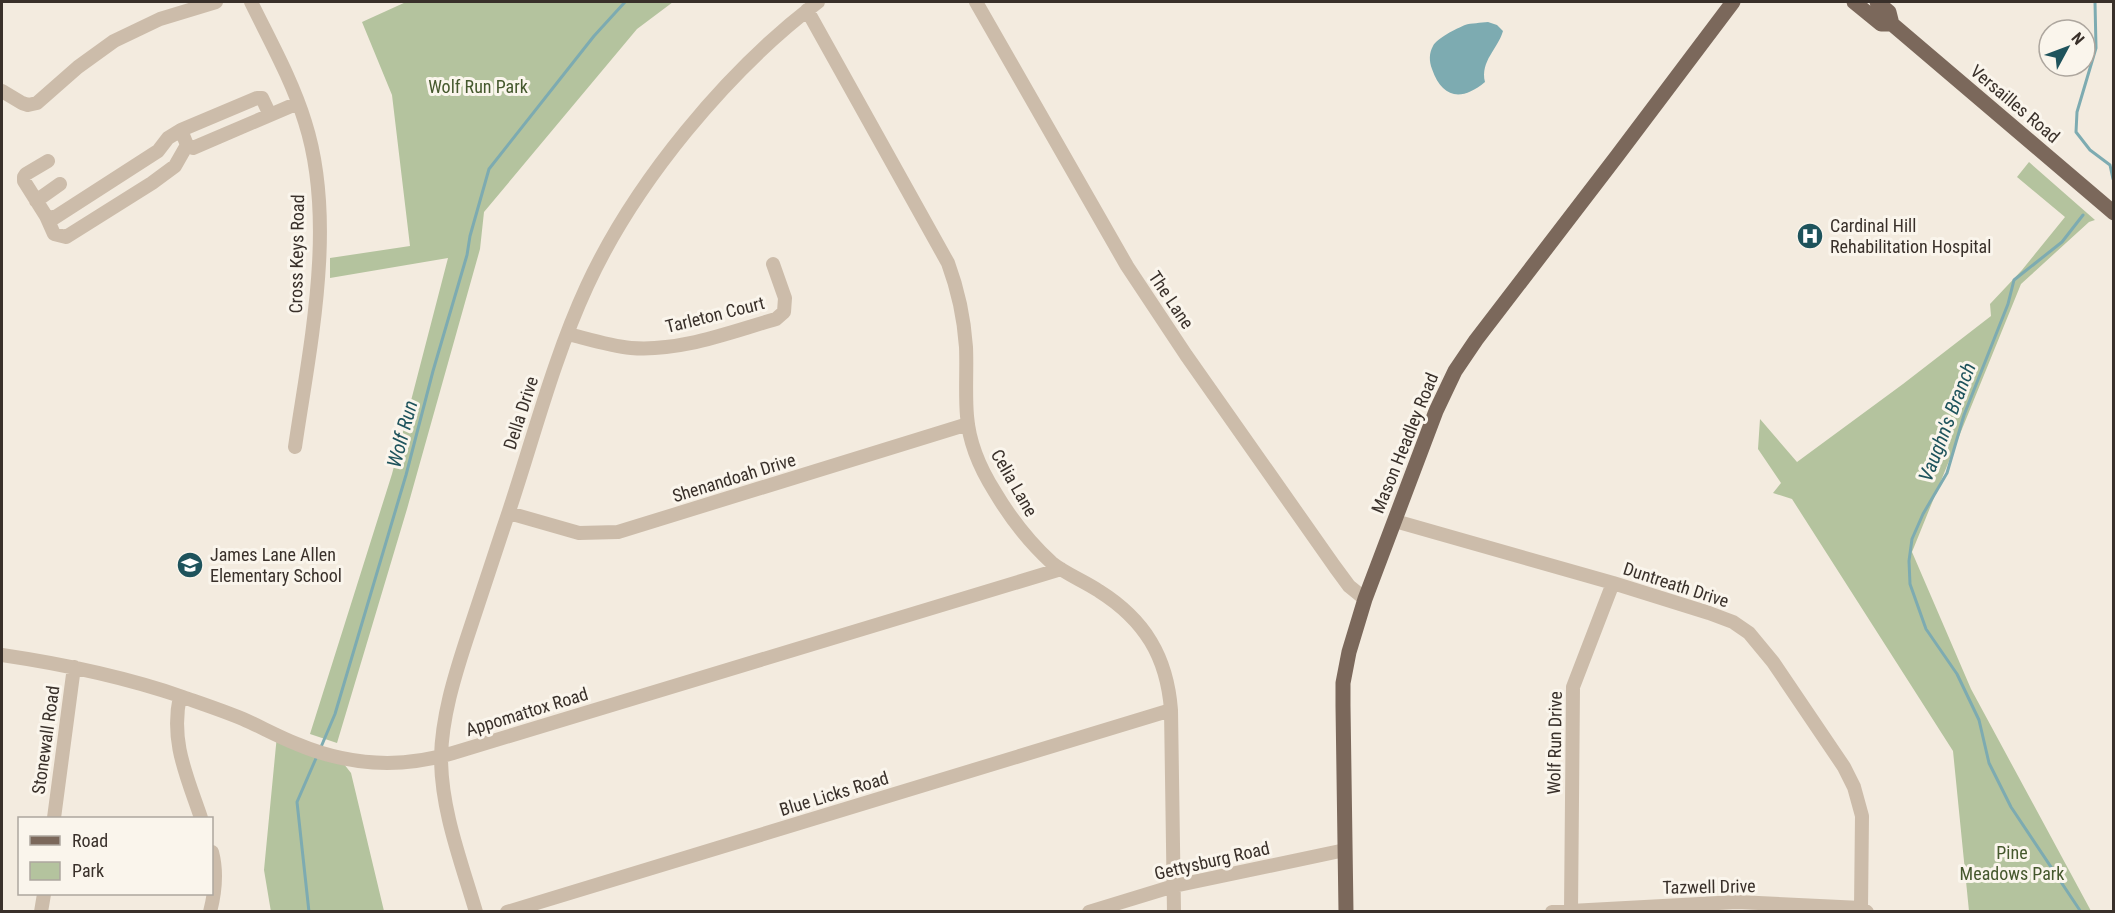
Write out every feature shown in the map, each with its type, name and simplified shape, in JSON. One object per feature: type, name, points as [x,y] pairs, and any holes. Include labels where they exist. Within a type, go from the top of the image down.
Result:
[{"type":"main road","name":"Mason Headley Road","points":[[1346,912],[1343,683],[1348,652],[1365,599],[1436,411],[1464,356],[1733,2]]},
{"type":"main road","name":"Versailles Road","points":[[1854,2],[1881,24],[1887,10],[2114,213]]},
{"type":"street","points":[[2,91],[22,103],[28,105],[37,103],[78,67],[114,42],[160,19],[216,2]]},
{"type":"street","name":"Cross Keys Road","points":[[251,2],[298,103],[312,147],[316,180],[319,223],[312,334],[295,447]]},
{"type":"street","name":"The Lane","points":[[976,2],[1127,266],[1335,567],[1349,586],[1365,599]]},
{"type":"street","name":"Della Drive","points":[[476,912],[450,825],[442,779],[441,757],[446,717],[460,659],[509,513],[529,444],[568,334],[587,286],[627,214],[655,173],[723,88],[781,31],[813,6]]},
{"type":"street","name":"Celia Lane","points":[[813,6],[948,263],[955,281],[963,318],[966,348],[968,424],[975,451],[986,478],[1010,518],[1031,542],[1061,569],[1120,606],[1143,630],[1165,669],[1171,710],[1174,912]]},
{"type":"street","points":[[46,216],[54,218],[91,195],[158,151],[168,138],[181,130],[257,98],[262,98],[270,115]]},
{"type":"street","points":[[181,130],[187,145],[193,148],[298,103]]},
{"type":"street","points":[[48,161],[24,177],[54,234],[66,237],[175,166],[187,145]]},
{"type":"street","points":[[36,201],[60,184]]},
{"type":"street","name":"Tarleton Court","points":[[568,334],[617,346],[663,347],[719,336],[776,319],[784,312],[785,298],[773,264]]},
{"type":"street","name":"Shenandoah Drive","points":[[509,513],[579,533],[618,532],[968,424]]},
{"type":"street","name":"Duntreath Drive","points":[[1395,522],[1613,583],[1709,613],[1733,622],[1749,633],[1773,662],[1844,767],[1854,787],[1862,816],[1864,910]]},
{"type":"street","name":"Appomattox Road","points":[[2,655],[74,667],[180,696],[242,719],[329,756],[354,761],[394,763],[441,757],[1061,569]]},
{"type":"street","name":"Wolf Run Drive","points":[[1571,911],[1573,687],[1613,583]]},
{"type":"street","name":"Stonewall Road","points":[[54,817],[74,667]]},
{"type":"street","points":[[180,696],[176,715],[177,743],[200,817]]},
{"type":"street","name":"Blue Licks Road","points":[[507,912],[1171,710]]},
{"type":"street","name":"Gettysburg Road","points":[[1089,912],[1174,886],[1345,850]]},
{"type":"street","points":[[213,859],[215,873],[213,894]]},
{"type":"street","points":[[41,912],[44,895]]},
{"type":"street","points":[[210,912],[213,895]]},
{"type":"street","name":"Tazwell Drive","points":[[1552,912],[1737,902],[1864,910]]},
{"type":"green space","name":"Wolf Run Park","points":[[406,2],[673,2],[637,29],[484,212],[480,249],[407,509],[337,743],[310,734],[392,474],[448,258],[330,278],[330,258],[410,246],[392,95],[362,22]]},
{"type":"green space","name":"Pine Meadows Park","points":[[2029,162],[2095,220],[2089,222],[2021,284],[1912,552],[1971,689],[2091,911],[1969,911],[1953,751],[1792,499],[1773,493],[1781,483],[1758,449],[1760,419],[1797,462],[1991,316],[1990,304],[2022,270],[2065,217],[2017,177]]},
{"type":"green space","points":[[277,735],[340,759],[351,773],[384,911],[271,912],[264,870]]},
{"type":"water","points":[[1488,22],[1497,25],[1503,31],[1487,61],[1485,82],[1460,94],[1447,91],[1436,79],[1431,66],[1430,54],[1433,46],[1452,31],[1465,25]]},
{"type":"waterway","name":"Wolf Run","points":[[321,747],[335,714],[406,475],[489,169],[594,36],[625,2]]},
{"type":"waterway","name":"Vaughn's Branch","points":[[2095,2],[2096,48],[2077,112],[2076,132],[2090,150],[2110,165],[2113,179]]},
{"type":"waterway","name":"Vaughn's Branch","points":[[2081,912],[2011,807],[1989,763],[1979,720],[1957,674],[1926,629],[1910,584],[1909,561],[1912,539],[1923,514],[1947,473],[1964,415],[2008,304],[2014,280],[2062,242],[2083,215]]},
{"type":"waterway","name":"Wolf Run","points":[[309,912],[297,802],[317,756]]},
{"type":"place","name":"Cardinal Hill Rehabilitation Hospital","points":[[1810,236]]},
{"type":"place","name":"James Lane Allen Elementary School","points":[[190,565]]}]
